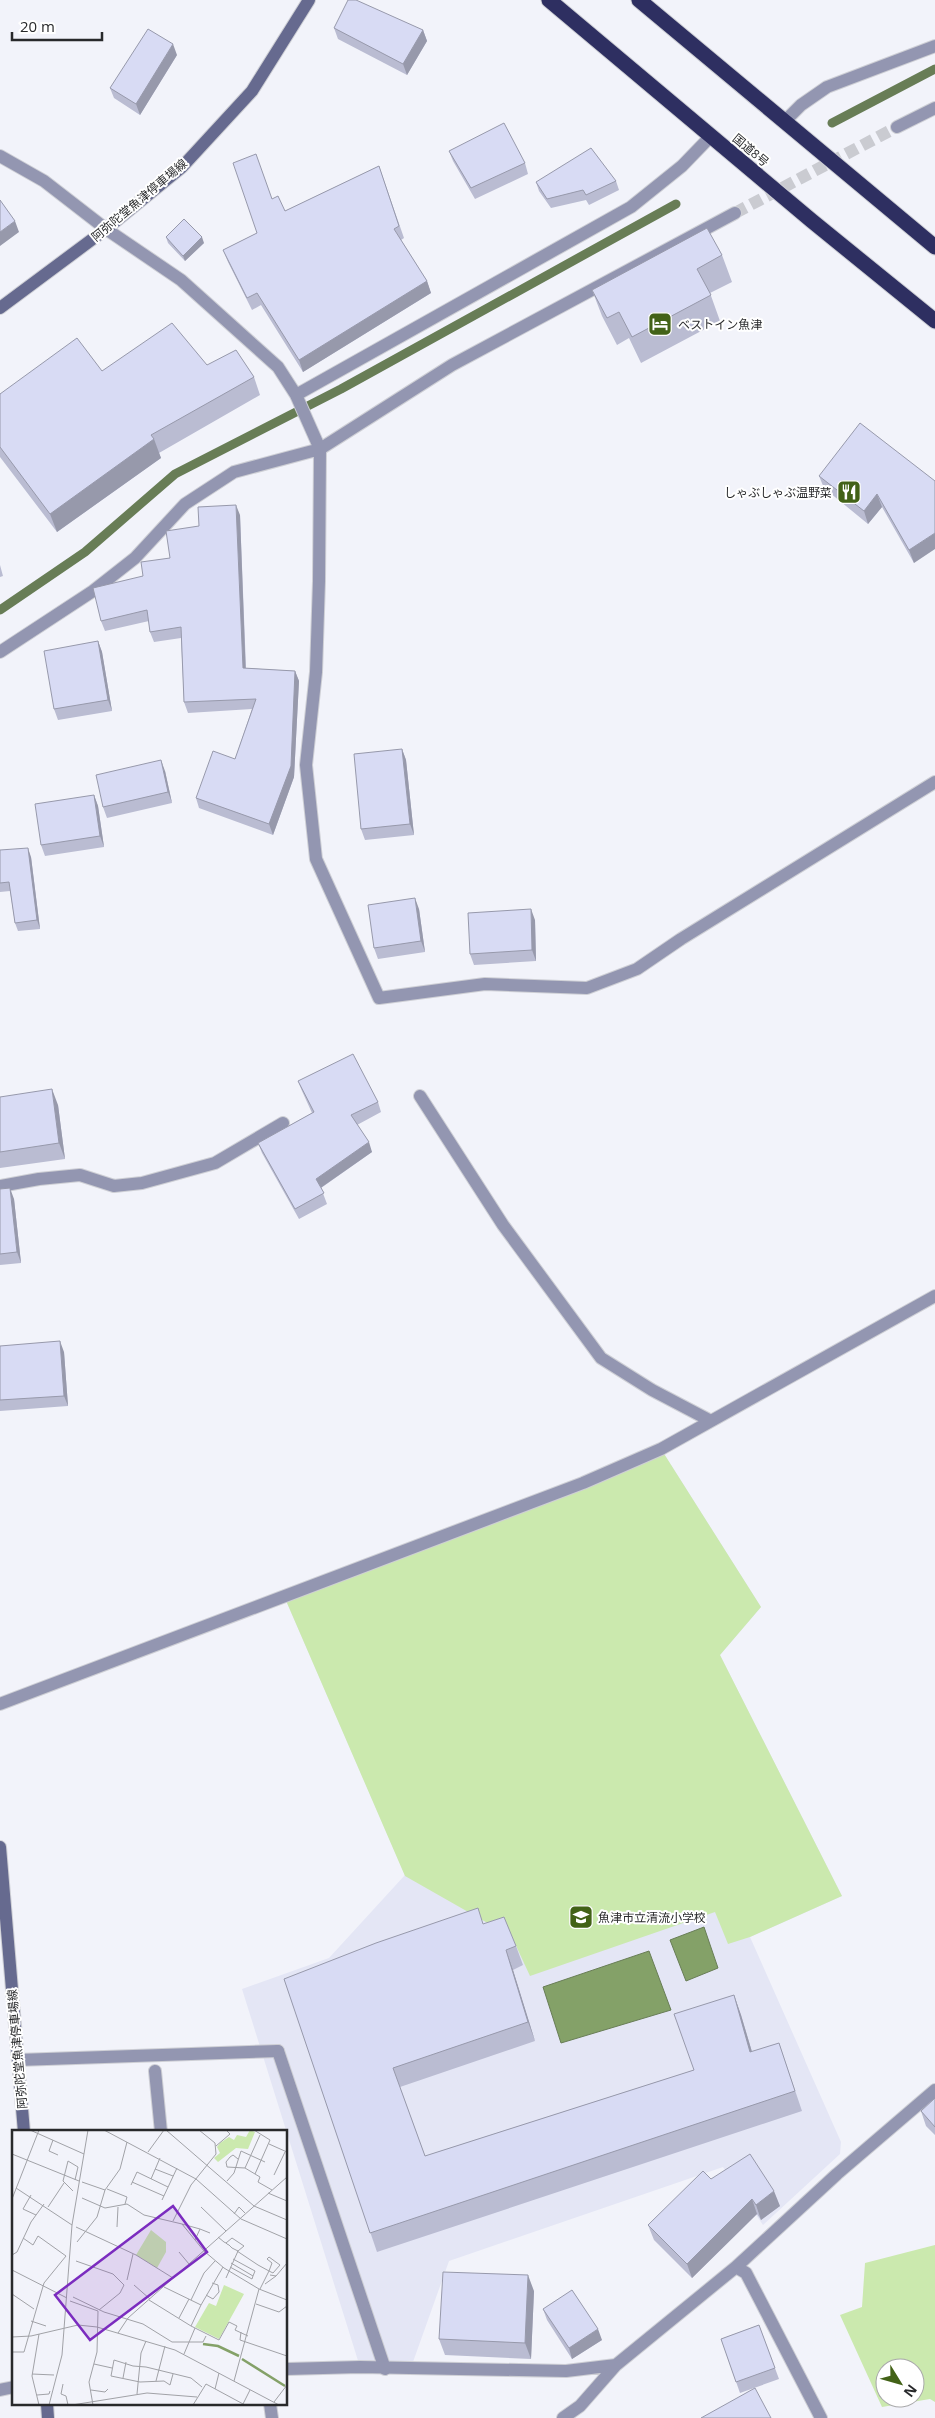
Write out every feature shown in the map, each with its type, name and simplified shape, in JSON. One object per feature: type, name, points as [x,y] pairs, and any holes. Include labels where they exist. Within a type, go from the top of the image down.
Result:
[{"type":"highway","name":"国道8号","points":[[549,0],[935,321]]},
{"type":"highway","points":[[639,0],[935,247]]},
{"type":"main road","name":"阿弥陀堂魚津停車場線","points":[[0,308],[106,229],[182,166],[252,91],[309,0]]},
{"type":"main road","name":"阿弥陀堂魚津停車場線","points":[[0,1847],[24,2130]]},
{"type":"street","points":[[784,122],[801,105],[827,87],[935,46]]},
{"type":"street","points":[[897,127],[935,108]]},
{"type":"street","points":[[296,395],[455,308],[631,206],[682,166],[711,136]]},
{"type":"street","points":[[0,156],[44,181],[106,229],[181,280],[278,367],[296,395],[320,449],[316,672],[306,765],[316,859],[379,998],[485,984],[588,988],[637,969],[681,939],[935,782]]},
{"type":"street","points":[[0,652],[93,591],[135,558],[185,504],[234,472],[320,449],[452,365],[735,213]]},
{"type":"street","points":[[420,1096],[503,1225],[601,1358],[652,1390],[711,1421]]},
{"type":"street","points":[[0,1186],[39,1179],[80,1175],[114,1186],[142,1183],[215,1163],[283,1123]]},
{"type":"street","points":[[0,1704],[583,1483],[661,1449],[935,1296]]},
{"type":"street","points":[[18,2060],[278,2051],[386,2369]]},
{"type":"street","points":[[155,2071],[161,2130]]},
{"type":"street","points":[[563,2418],[580,2406],[616,2365],[736,2266],[837,2174],[935,2090]]},
{"type":"street","points":[[736,2266],[746,2273],[821,2418]]},
{"type":"street","points":[[288,2369],[566,2371],[616,2365]]},
{"type":"shaded area","name":"魚津市立清流小学校","points":[[661,1449],[761,1607],[720,1655],[842,1896],[750,1937],[841,2142],[840,2154],[763,2225],[723,2167],[449,2261],[413,2362],[399,2369],[360,2367],[288,2136],[288,2130],[286,2130],[242,1989],[329,1958],[405,1875],[284,1596]]},
{"type":"shaded area","points":[[661,1449],[761,1607],[720,1655],[842,1896],[750,1937],[728,1944],[715,1912],[530,1976],[512,1937],[405,1876],[284,1596]]},
{"type":"shaded area","points":[[704,1927],[718,1968],[686,1981],[670,1940]]},
{"type":"shaded area","points":[[649,1951],[671,2010],[561,2043],[543,1987]]},
{"type":"shaded area","points":[[935,2245],[935,2402],[930,2399],[925,2400],[925,2358],[875,2358],[875,2392],[840,2315],[862,2307],[865,2263]]},
{"type":"building","points":[[348,0],[356,0],[423,30],[403,64],[334,28]]},
{"type":"building","points":[[148,29],[173,44],[136,104],[110,88]]},
{"type":"building","points":[[504,123],[525,163],[471,188],[449,151]]},
{"type":"building","points":[[591,148],[616,181],[586,195],[583,190],[547,199],[536,182]]},
{"type":"building","points":[[256,154],[272,199],[278,196],[285,211],[379,166],[399,226],[394,229],[427,281],[299,360],[257,293],[247,298],[223,250],[257,233],[233,163]]},
{"type":"building","points":[[0,200],[15,221],[0,232]]},
{"type":"building","points":[[184,219],[202,237],[183,256],[166,237]]},
{"type":"building","points":[[707,228],[722,255],[697,269],[711,295],[632,337],[619,312],[607,318],[592,290]]},
{"type":"building","points":[[172,323],[207,365],[236,350],[254,377],[151,435],[154,439],[50,514],[0,447],[0,394],[77,338],[102,371]]},
{"type":"building","points":[[860,423],[935,481],[935,533],[909,550],[877,494],[864,511],[819,476]]},
{"type":"building","points":[[236,505],[243,668],[295,671],[291,766],[269,824],[196,798],[213,751],[235,759],[256,699],[184,702],[181,627],[150,632],[147,610],[101,621],[93,588],[143,576],[141,562],[170,558],[166,531],[199,526],[198,507]]},
{"type":"building","points":[[98,641],[108,700],[54,709],[44,651]]},
{"type":"building","points":[[402,749],[410,824],[361,829],[354,754]]},
{"type":"building","points":[[161,760],[168,792],[103,807],[96,775]]},
{"type":"building","points":[[94,795],[100,836],[41,845],[35,804]]},
{"type":"building","points":[[28,848],[37,920],[15,923],[9,882],[0,883],[0,850]]},
{"type":"building","points":[[415,898],[421,941],[374,948],[368,905]]},
{"type":"building","points":[[531,909],[532,950],[470,954],[468,913]]},
{"type":"building","points":[[353,1054],[378,1102],[351,1115],[369,1142],[316,1179],[324,1193],[295,1209],[258,1143],[314,1112],[298,1081]]},
{"type":"building","points":[[52,1089],[59,1143],[0,1152],[0,1097]]},
{"type":"building","points":[[10,1188],[17,1252],[0,1254],[0,1189]]},
{"type":"building","points":[[60,1341],[64,1396],[0,1400],[0,1346]]},
{"type":"building","points":[[478,1908],[483,1924],[504,1917],[516,1946],[506,1950],[528,2022],[393,2068],[425,2156],[694,2070],[674,2014],[734,1995],[750,2052],[779,2043],[795,2091],[370,2233],[284,1979],[376,1943]]},
{"type":"building","points":[[935,2098],[935,2127],[921,2111]]},
{"type":"building","points":[[750,2154],[774,2191],[756,2205],[752,2199],[687,2264],[648,2225],[703,2171],[711,2179]]},
{"type":"building","points":[[443,2272],[528,2275],[525,2343],[439,2339]]},
{"type":"building","points":[[572,2290],[598,2329],[569,2348],[543,2309]]},
{"type":"building","points":[[759,2325],[775,2368],[736,2382],[721,2339]]},
{"type":"building","points":[[755,2388],[771,2418],[701,2418]]},
{"type":"waterway","points":[[832,123],[935,69]]},
{"type":"waterway","points":[[0,610],[85,552],[175,474],[341,389],[676,204]]},
{"type":"tunnel","points":[[735,213],[897,127]]},
{"type":"place","name":"ベストイン魚津","points":[[660,324]]},
{"type":"place","name":"しゃぶしゃぶ温野菜","points":[[849,492]]},
{"type":"place","name":"魚津市立清流小学校","points":[[581,1917]]}]
